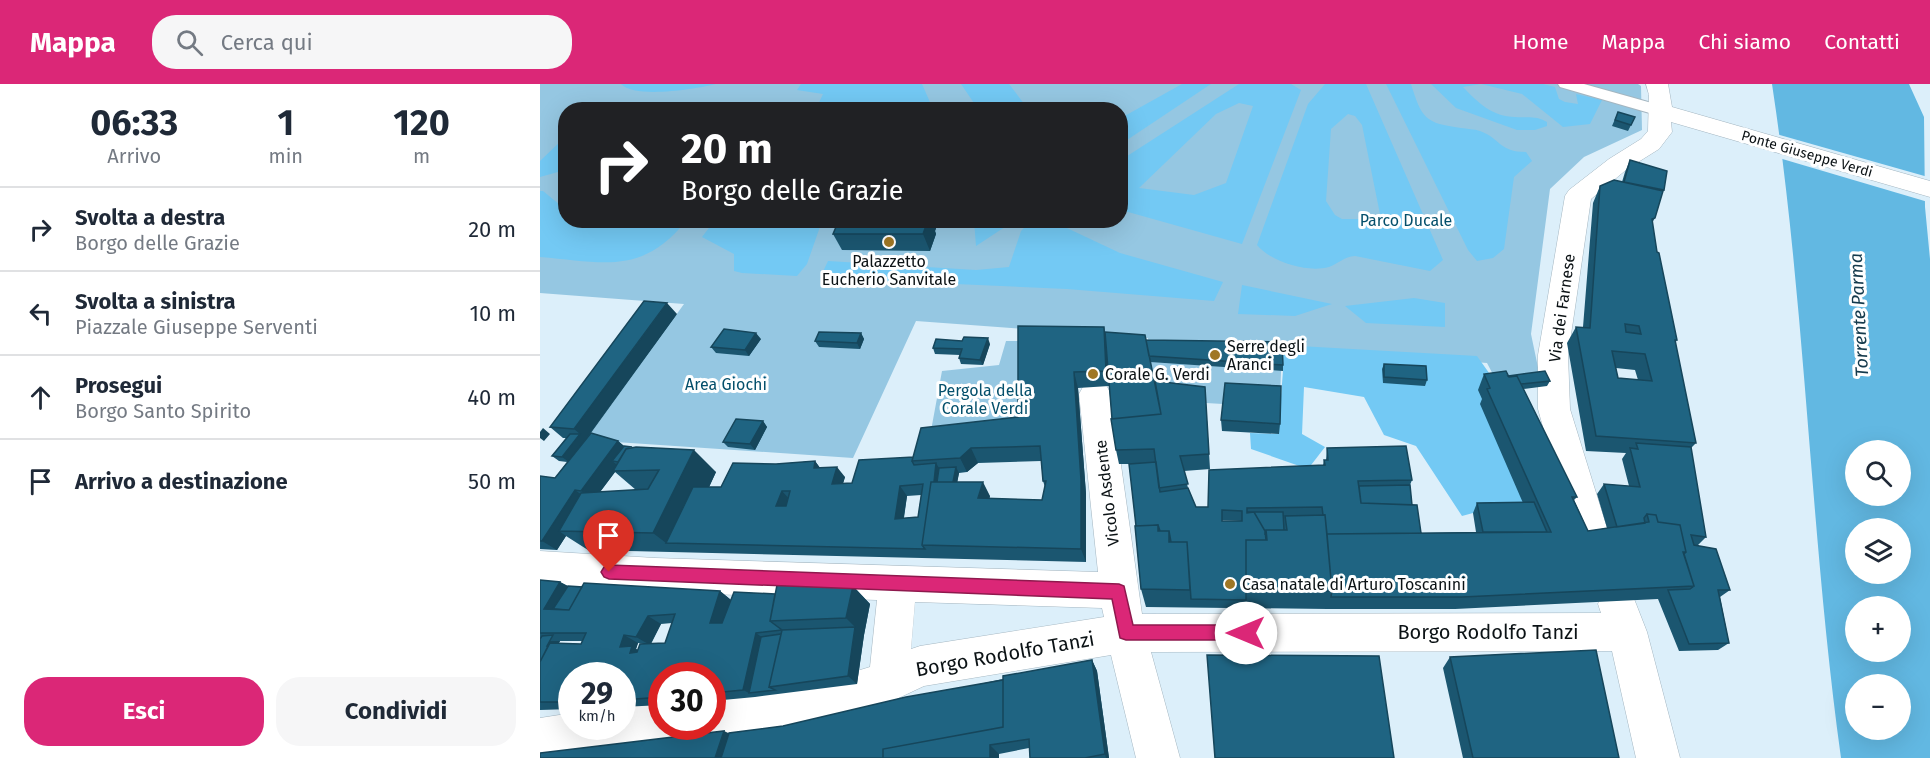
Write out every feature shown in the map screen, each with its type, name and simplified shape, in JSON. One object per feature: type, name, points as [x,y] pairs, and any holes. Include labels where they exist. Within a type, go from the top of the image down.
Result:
[{"type":"street","points":[[1566,84],[1672,115]]},
{"type":"street","name":"Via dei Farnese","points":[[1593,541],[1554,409],[1553,355],[1578,196],[1618,164],[1650,144],[1660,132],[1658,121],[1672,115],[1657,84]]},
{"type":"street","name":"Ponte Giuseppe Verdi","points":[[1672,115],[1930,189]]},
{"type":"street","name":"Vicolo Asdente","points":[[1095,394],[1126,633],[1158,758]]},
{"type":"street","points":[[540,568],[1119,591]]},
{"type":"street","points":[[896,677],[891,670],[890,659],[898,583]]},
{"type":"street","name":"Borgo Rodolfo Tanzi","points":[[726,713],[834,699],[888,682],[920,666],[1126,633],[1622,618],[1658,758]]},
{"type":"street","points":[[540,739],[648,723]]},
{"type":"green space","name":"Parco Ducale","points":[[540,84],[1638,84],[1641,86],[1642,130],[1584,157],[1550,189],[1531,334],[1540,377],[1497,382],[1487,363],[1282,348],[1280,397],[1223,404],[1206,403],[1154,384],[1147,346],[1148,338],[916,321],[853,458],[586,440],[684,304],[540,293]]},
{"type":"green space","points":[[621,84],[716,84],[652,92],[628,89]]},
{"type":"green space","points":[[801,84],[922,84],[930,102],[819,102],[823,94],[797,90]]},
{"type":"green space","points":[[961,84],[1009,84],[1023,102],[973,102]]},
{"type":"green space","points":[[1182,84],[1211,84],[1128,139],[1128,114]]},
{"type":"green space","points":[[1239,84],[1291,84],[1301,90],[1242,244],[1128,212],[1128,155]],"holes":[[[1239,103],[1253,106],[1226,183],[1194,195],[1139,188],[1216,114]]]},
{"type":"green space","points":[[1325,84],[1366,84],[1443,260],[1430,271],[1355,256],[1329,267],[1300,267],[1280,261],[1257,245],[1308,104]],"holes":[[[1348,114],[1355,116],[1362,125],[1381,219],[1342,219],[1335,215],[1326,201],[1331,129]]]},
{"type":"green space","points":[[1386,84],[1411,84],[1418,105],[1432,121],[1480,131],[1510,150],[1526,152],[1532,161],[1514,177],[1504,249],[1493,258],[1477,261],[1468,250]]},
{"type":"green space","points":[[1431,84],[1481,84],[1463,87],[1480,103],[1493,111],[1507,116],[1539,118],[1547,122],[1547,126],[1535,130],[1517,130],[1456,108]]},
{"type":"green space","points":[[1481,84],[1543,84],[1555,87],[1559,99],[1565,102],[1578,104],[1576,94],[1602,100],[1590,124],[1563,127],[1522,94]]},
{"type":"green space","points":[[558,144],[558,172],[540,177],[540,161]]},
{"type":"green space","points":[[540,191],[558,203],[558,228],[679,228],[653,251],[620,262],[540,257]]},
{"type":"green space","points":[[709,228],[820,228],[807,264],[797,276],[734,271],[734,254],[702,237]]},
{"type":"green space","points":[[975,228],[1003,228],[976,246]]},
{"type":"green space","points":[[1024,228],[1067,228],[1120,253],[1223,282],[1214,301],[1067,289],[820,278],[828,261],[976,270],[1009,267]]},
{"type":"green space","points":[[1242,285],[1332,304],[1295,316],[1238,314]]},
{"type":"green space","points":[[1414,298],[1445,303],[1445,327],[1366,323],[1345,306]]},
{"type":"green space","name":"Pergola della Corale Verdi","points":[[1006,341],[1020,341],[1019,429],[930,436],[942,371],[999,365]]},
{"type":"green space","points":[[1281,345],[1477,356],[1499,387],[1484,403],[1528,512],[1473,513],[1462,516],[1416,446],[1384,435],[1364,397],[1304,387],[1302,434],[1325,447],[1308,469],[1251,449],[1250,433],[1278,434],[1283,371]]},
{"type":"water","name":"Torrente Parma","points":[[1772,84],[1909,84],[1924,117],[1925,207],[1930,259],[1930,758],[1841,758],[1822,590],[1793,252]]},
{"type":"pier","points":[[1776,134],[1928,177],[1928,202],[1779,158]]},
{"type":"building","points":[[1618,112],[1635,117],[1631,125],[1615,120]]},
{"type":"building","points":[[1630,160],[1667,171],[1664,190],[1624,182]]},
{"type":"building","points":[[1614,180],[1663,191],[1655,218],[1652,219],[1696,443],[1596,436],[1576,327],[1590,328],[1600,186]],"holes":[[[1625,324],[1639,326],[1641,334],[1626,332]],[[1612,351],[1645,354],[1652,381],[1618,378]]]},
{"type":"building","points":[[836,228],[925,228],[923,234],[833,234]]},
{"type":"building","points":[[644,301],[667,303],[574,429],[550,427]]},
{"type":"building","points":[[1018,326],[1104,327],[1106,371],[1074,372],[1081,480],[1081,549],[922,545],[931,482],[983,482],[978,498],[1042,500],[1046,481],[1043,481],[1040,446],[971,448],[960,458],[912,461],[921,428],[1018,417]]},
{"type":"building","points":[[724,329],[756,333],[745,350],[711,347]]},
{"type":"building","points":[[819,332],[861,333],[857,343],[815,341]]},
{"type":"building","points":[[1105,332],[1145,335],[1161,414],[1112,419]]},
{"type":"building","points":[[964,337],[988,338],[980,360],[959,358],[962,349],[933,348],[936,339],[962,341]]},
{"type":"building","name":"Serre degli Aranci","points":[[1146,340],[1282,342],[1283,365],[1149,356]]},
{"type":"building","points":[[1384,364],[1426,366],[1427,380],[1384,377]]},
{"type":"building","points":[[1506,371],[1509,377],[1517,376],[1577,497],[1572,497],[1588,531],[1649,522],[1647,514],[1656,515],[1658,522],[1680,525],[1686,552],[1683,552],[1694,586],[1462,597],[1331,597],[1327,534],[1551,532],[1487,389],[1490,388],[1484,374]]},
{"type":"building","points":[[1545,371],[1550,381],[1521,384],[1517,376],[1508,376]]},
{"type":"building","points":[[1154,378],[1162,379],[1163,382],[1155,381],[1156,388]]},
{"type":"building","points":[[1155,381],[1205,387],[1209,454],[1180,456],[1188,484],[1159,488],[1154,449],[1116,450],[1111,419],[1161,414]]},
{"type":"building","points":[[1225,383],[1281,386],[1280,424],[1221,420]]},
{"type":"building","points":[[736,419],[763,421],[750,444],[723,442]]},
{"type":"building","points":[[591,433],[618,441],[581,491],[575,490],[540,541],[540,476],[555,478]]},
{"type":"building","points":[[570,434],[580,434],[562,457],[552,456]]},
{"type":"building","points":[[1636,443],[1691,447],[1706,537],[1691,535],[1694,545],[1716,549],[1730,590],[1718,590],[1729,643],[1689,644],[1668,590],[1690,589],[1694,586],[1684,554],[1686,552],[1680,525],[1658,522],[1656,515],[1647,514],[1644,518],[1645,523],[1617,527],[1604,484],[1640,487],[1630,448],[1638,449]]},
{"type":"building","points":[[624,446],[632,447],[626,449],[618,462],[612,461]]},
{"type":"building","points":[[1406,446],[1412,480],[1358,481],[1361,503],[1417,505],[1421,533],[1327,534],[1322,507],[1247,508],[1247,513],[1254,512],[1265,531],[1266,540],[1246,540],[1246,600],[1191,599],[1187,542],[1171,542],[1169,531],[1160,531],[1158,525],[1136,526],[1129,464],[1156,462],[1160,492],[1188,488],[1196,507],[1208,507],[1209,470],[1325,465],[1324,460],[1328,460],[1327,448]],"holes":[[[1222,510],[1242,511],[1242,521],[1222,521]]]},
{"type":"building","points":[[636,447],[694,450],[653,533],[559,531],[581,493],[648,489],[659,470],[613,471],[626,449]]},
{"type":"building","points":[[913,457],[914,465],[936,463],[922,545],[925,549],[666,543],[693,487],[721,487],[733,463],[776,464],[815,461],[814,468],[837,467],[832,484],[852,483],[859,460]],"holes":[[[923,484],[918,517],[895,519],[900,486]],[[782,491],[790,491],[786,506],[776,506]]]},
{"type":"building","points":[[956,467],[953,482],[937,482],[939,468]]},
{"type":"building","points":[[1410,485],[1412,505],[1361,503],[1359,486]]},
{"type":"building","points":[[1534,502],[1547,532],[1483,532],[1477,503]]},
{"type":"building","points":[[1254,512],[1283,512],[1284,530],[1266,530],[1265,535]]},
{"type":"building","points":[[1325,515],[1332,591],[1246,590],[1246,540],[1267,540],[1266,530],[1287,530],[1285,516]]},
{"type":"building","points":[[1158,525],[1158,531],[1169,531],[1169,542],[1187,542],[1190,590],[1141,589],[1135,526]]},
{"type":"building","points":[[540,580],[560,582],[544,609],[569,610],[584,583],[720,591],[710,623],[722,623],[734,592],[775,594],[770,621],[782,630],[756,633],[743,690],[726,692],[726,662],[648,662],[648,698],[636,699],[636,662],[558,662],[558,702],[540,702],[540,662],[550,643],[581,644],[586,633],[540,633]],"holes":[[[675,614],[665,643],[640,644],[637,652],[630,653],[632,646],[620,647],[624,635],[636,637],[648,616]]]},
{"type":"building","points":[[777,585],[853,586],[846,618],[770,621]]},
{"type":"building","points":[[568,586],[582,587],[569,610],[553,609]]},
{"type":"building","points":[[855,627],[848,676],[769,687],[782,630]]},
{"type":"building","points":[[781,634],[769,687],[775,690],[749,693],[761,637]]},
{"type":"building","points":[[553,635],[540,662],[540,639],[542,636]]},
{"type":"building","points":[[1596,650],[1619,758],[1473,758],[1450,657]]},
{"type":"building","points":[[1207,655],[1379,656],[1394,758],[1215,758]]},
{"type":"building","points":[[1092,660],[1105,754],[1085,758],[1030,758],[1029,739],[990,745],[990,758],[883,758],[883,749],[1003,727],[1003,676]]},
{"type":"building","points":[[1003,680],[1003,727],[883,749],[883,758],[721,758],[729,733],[783,726],[906,697]]},
{"type":"building","points":[[649,740],[721,740],[715,758],[540,758],[540,753]]},
{"type":"place","name":"Palazzetto Eucherio Sanvitale","points":[[889,242]]},
{"type":"place","name":"Serre degli Aranci","points":[[1215,355]]},
{"type":"place","name":"Corale G. Verdi","points":[[1093,374]]},
{"type":"place","name":"Casa natale di Arturo Toscanini","points":[[1230,584]]},
{"type":"route","points":[[609,572],[1119,591],[1126,633],[1246,633]]},
{"type":"park label","name":"Area Giochi","points":[[726,384]]}]
